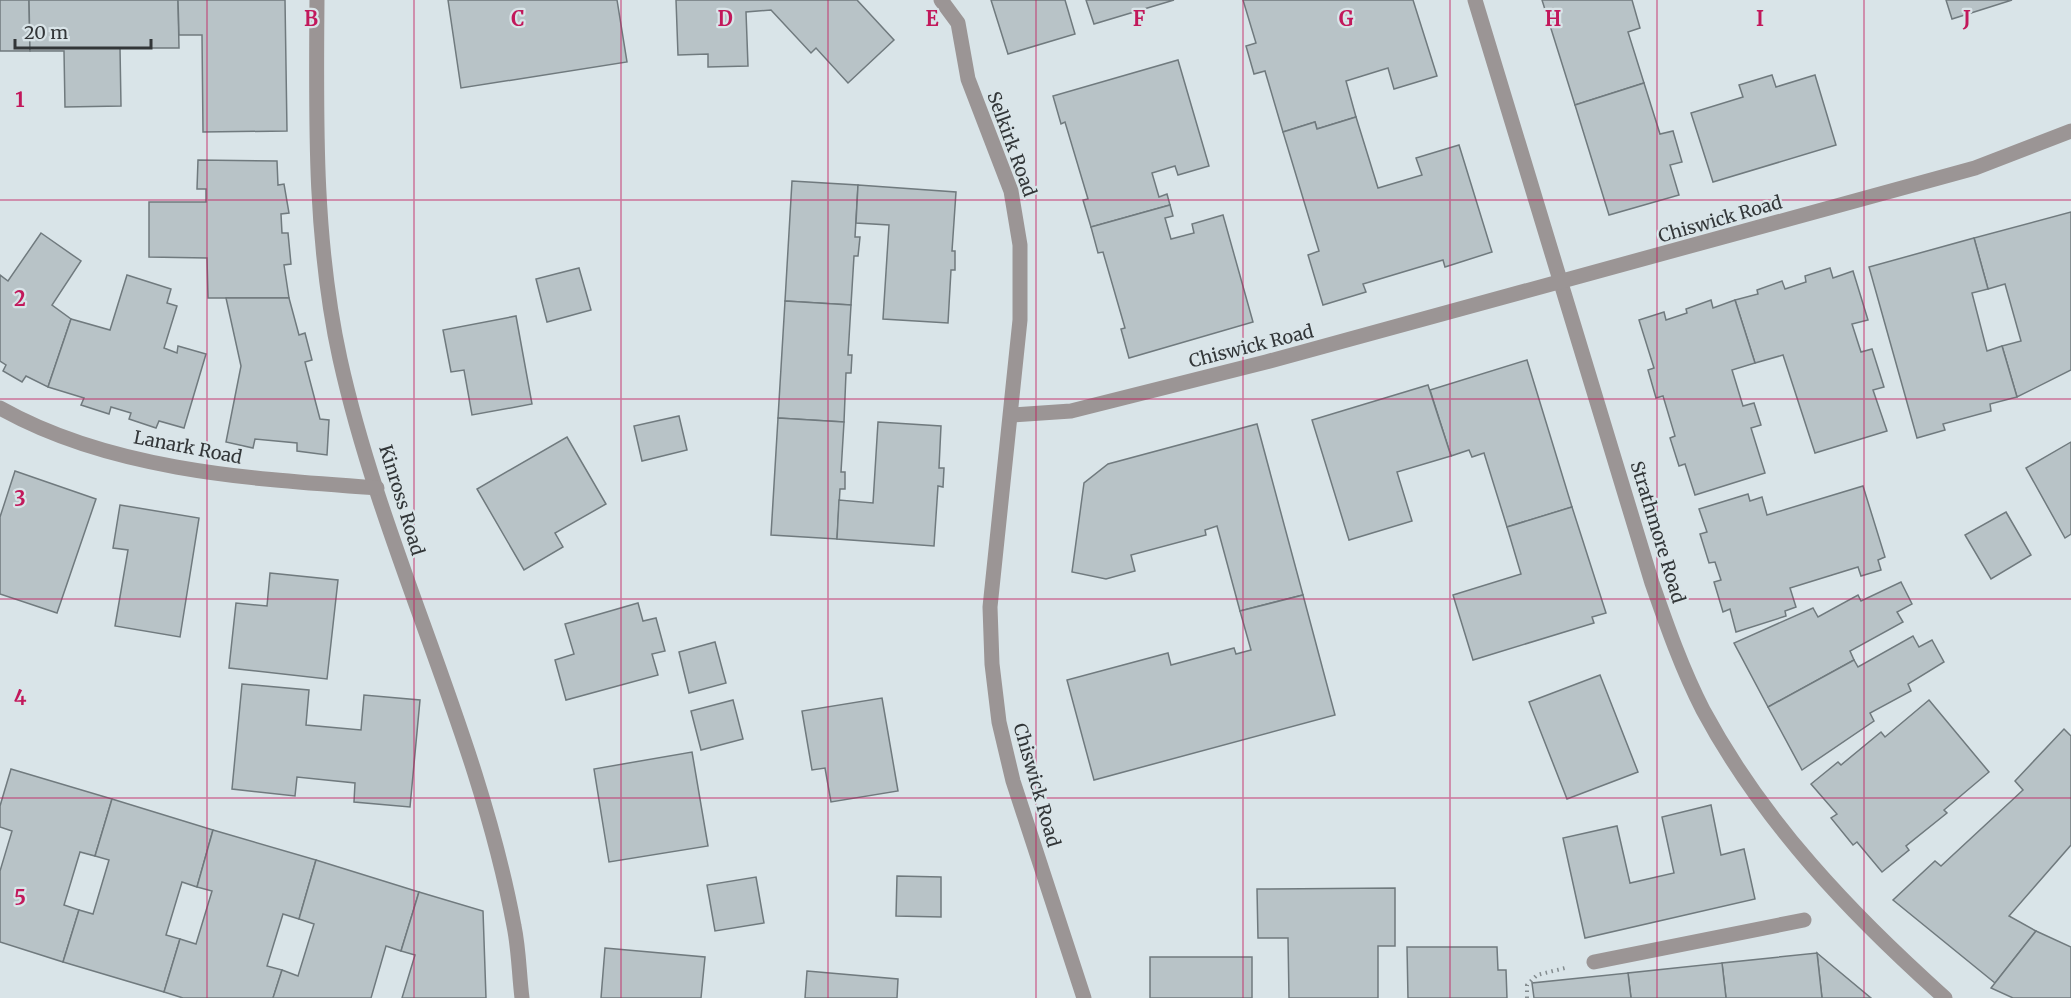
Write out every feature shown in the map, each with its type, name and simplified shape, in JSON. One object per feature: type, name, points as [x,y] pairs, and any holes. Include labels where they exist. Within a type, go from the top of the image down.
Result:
[{"type":"street","name":"Kinross Road","points":[[317,0],[317,166],[328,295],[341,361],[376,488],[482,794],[501,863],[515,929],[522,998]]},
{"type":"street","name":"Selkirk Road","points":[[941,0],[958,23],[968,79],[996,148],[1015,209],[1021,282],[1011,415]]},
{"type":"street","name":"Strathmore Road","points":[[1475,0],[1652,583],[1675,649],[1703,710],[1741,772],[1804,856],[1887,946],[1945,998]]},
{"type":"street","name":"Chiswick Road","points":[[1084,998],[1013,781],[995,695],[990,607],[1011,415],[1071,411],[1562,283],[1975,168],[2071,131]]},
{"type":"street","name":"Lanark Road","points":[[0,408],[55,433],[121,454],[181,469],[241,478],[376,488]]},
{"type":"street","points":[[1594,963],[1804,920]]},
{"type":"path","points":[[1527,998],[1527,985],[1537,975],[1551,971]]},
{"type":"building","points":[[0,0],[29,0],[30,51],[0,51]]},
{"type":"building","points":[[29,0],[178,0],[179,48],[120,48],[121,106],[65,107],[64,51],[30,51]]},
{"type":"building","points":[[178,0],[285,0],[287,131],[203,132],[202,35],[179,35]]},
{"type":"building","points":[[448,0],[617,0],[627,62],[461,88]]},
{"type":"building","points":[[676,0],[857,0],[894,40],[848,83],[816,48],[811,53],[771,10],[746,12],[748,66],[708,67],[708,54],[678,55]]},
{"type":"building","points":[[991,0],[1065,0],[1075,34],[1008,54]]},
{"type":"building","points":[[1086,0],[1174,0],[1094,24]]},
{"type":"building","points":[[1243,0],[1413,0],[1437,76],[1394,89],[1388,68],[1346,81],[1356,117],[1317,129],[1315,122],[1283,132],[1265,71],[1254,74],[1246,46],[1256,43]]},
{"type":"building","points":[[1542,0],[1632,0],[1640,28],[1628,32],[1644,83],[1575,105]]},
{"type":"building","points":[[1946,0],[2012,0],[1952,19]]},
{"type":"building","points":[[1178,60],[1209,166],[1178,175],[1175,166],[1152,173],[1159,197],[1167,194],[1170,205],[1091,227],[1083,200],[1088,199],[1065,122],[1061,124],[1053,96]]},
{"type":"building","points":[[1772,75],[1776,87],[1815,75],[1836,145],[1713,182],[1691,113],[1743,97],[1739,85]]},
{"type":"building","points":[[1644,83],[1660,134],[1673,131],[1682,162],[1670,165],[1679,195],[1609,215],[1575,105]]},
{"type":"building","points":[[1356,117],[1378,188],[1422,175],[1416,158],[1459,145],[1492,252],[1445,267],[1443,260],[1363,284],[1366,292],[1323,305],[1308,255],[1319,251],[1283,132],[1315,122],[1317,129]]},
{"type":"building","points":[[198,160],[277,161],[278,185],[284,184],[289,213],[281,214],[282,233],[288,233],[291,264],[284,265],[289,298],[208,298],[207,258],[149,257],[149,202],[206,202],[206,189],[197,189]]},
{"type":"building","points":[[792,181],[858,185],[855,237],[860,237],[858,256],[854,256],[851,305],[785,301]]},
{"type":"building","points":[[858,185],[956,192],[952,251],[955,251],[955,270],[951,270],[948,323],[883,319],[889,225],[856,223]]},
{"type":"building","points":[[1170,205],[1173,216],[1165,218],[1171,239],[1194,233],[1192,224],[1223,215],[1253,322],[1129,358],[1121,329],[1125,328],[1103,252],[1098,253],[1091,227]]},
{"type":"building","points":[[2071,212],[2071,370],[2017,397],[2002,346],[2021,341],[2005,284],[1988,289],[1974,238]]},
{"type":"building","points":[[41,233],[81,261],[52,305],[71,319],[48,387],[26,376],[22,382],[3,371],[6,365],[0,361],[0,275],[8,281]]},
{"type":"building","points":[[1974,238],[1988,289],[1972,293],[1987,351],[2002,346],[2017,397],[1990,404],[1991,411],[1943,424],[1945,430],[1917,438],[1869,267]]},
{"type":"building","points":[[579,268],[591,310],[547,322],[536,279]]},
{"type":"building","points":[[1830,268],[1833,278],[1853,271],[1868,320],[1852,324],[1861,352],[1872,349],[1884,387],[1873,390],[1887,431],[1815,453],[1783,355],[1755,363],[1735,300],[1758,294],[1757,290],[1782,281],[1785,289],[1806,282],[1805,276]]},
{"type":"building","points":[[127,275],[171,289],[167,303],[177,306],[164,348],[177,353],[178,346],[206,354],[184,428],[159,421],[156,428],[129,419],[131,413],[111,407],[109,414],[81,405],[84,398],[48,387],[71,319],[110,330]]},
{"type":"building","points":[[226,298],[289,298],[299,335],[305,333],[312,360],[305,362],[320,419],[329,420],[327,455],[297,451],[297,443],[255,439],[253,448],[226,442],[241,366]]},
{"type":"building","points":[[1711,300],[1713,308],[1735,300],[1755,363],[1732,370],[1743,406],[1754,403],[1761,425],[1751,428],[1765,473],[1695,495],[1685,464],[1679,466],[1670,438],[1675,436],[1663,396],[1656,398],[1648,370],[1654,368],[1639,320],[1664,312],[1666,320],[1687,313],[1686,309]]},
{"type":"building","points":[[785,301],[851,305],[848,355],[852,355],[851,373],[846,373],[844,422],[778,418]]},
{"type":"building","points":[[516,316],[532,404],[472,415],[464,370],[451,372],[443,330]]},
{"type":"building","points":[[1527,360],[1572,507],[1507,527],[1484,453],[1472,457],[1469,450],[1451,456],[1430,390]]},
{"type":"building","points":[[1428,385],[1451,456],[1397,472],[1412,521],[1349,540],[1312,420]]},
{"type":"building","points":[[679,416],[687,450],[642,461],[634,426]]},
{"type":"building","points":[[778,418],[844,422],[841,472],[845,472],[845,489],[840,489],[837,539],[771,535]]},
{"type":"building","points":[[878,422],[941,426],[939,468],[944,468],[943,487],[938,486],[934,546],[837,539],[839,500],[873,503]]},
{"type":"building","points":[[1257,424],[1303,595],[1240,611],[1217,526],[1205,530],[1206,535],[1131,555],[1135,571],[1106,579],[1072,572],[1084,483],[1108,464]]},
{"type":"building","points":[[567,437],[606,504],[555,533],[563,547],[524,570],[477,489]]},
{"type":"building","points":[[2071,442],[2071,534],[2065,538],[2026,468]]},
{"type":"building","points":[[15,471],[96,499],[57,613],[0,594],[0,517]]},
{"type":"building","points":[[1863,486],[1885,557],[1878,560],[1881,570],[1861,576],[1858,567],[1790,588],[1796,607],[1785,611],[1786,616],[1736,632],[1730,609],[1723,612],[1714,582],[1721,580],[1715,562],[1709,563],[1700,534],[1707,532],[1699,509],[1748,494],[1750,501],[1762,497],[1767,515]]},
{"type":"building","points":[[120,505],[199,518],[180,637],[115,626],[128,550],[113,548]]},
{"type":"building","points":[[1572,507],[1606,613],[1592,617],[1594,623],[1473,660],[1453,595],[1521,574],[1507,527]]},
{"type":"building","points":[[2006,512],[2031,555],[1991,579],[1965,535]]},
{"type":"building","points":[[270,573],[338,580],[327,679],[229,668],[236,603],[267,606]]},
{"type":"building","points":[[1901,582],[1912,604],[1897,612],[1903,622],[1850,651],[1854,660],[1768,707],[1734,643],[1813,608],[1818,617],[1858,595],[1861,601]]},
{"type":"building","points":[[1303,595],[1335,715],[1094,780],[1067,680],[1168,653],[1171,665],[1234,648],[1236,654],[1251,650],[1240,611]]},
{"type":"building","points":[[638,603],[643,621],[656,618],[665,651],[652,654],[658,675],[566,700],[555,660],[574,654],[565,624]]},
{"type":"building","points":[[1913,636],[1919,647],[1932,640],[1944,662],[1908,684],[1911,691],[1870,713],[1874,721],[1802,770],[1768,707],[1854,660],[1858,667]]},
{"type":"building","points":[[715,642],[726,683],[689,693],[679,652]]},
{"type":"building","points":[[1600,675],[1638,772],[1567,799],[1529,702]]},
{"type":"building","points":[[242,684],[309,690],[306,725],[361,730],[364,695],[420,700],[410,807],[354,802],[355,783],[297,777],[295,796],[232,789]]},
{"type":"building","points":[[882,698],[898,791],[831,802],[825,768],[812,770],[802,711]]},
{"type":"building","points":[[733,700],[743,739],[701,750],[691,711]]},
{"type":"building","points":[[1929,700],[1989,772],[1944,810],[1947,813],[1906,846],[1909,850],[1882,872],[1857,842],[1853,845],[1831,818],[1837,814],[1811,784],[1838,762],[1841,765],[1881,732],[1885,737]]},
{"type":"building","points":[[2064,729],[2071,736],[2071,845],[2009,916],[2036,931],[1995,983],[1893,900],[1935,861],[1941,866],[2023,790],[2015,781]]},
{"type":"building","points":[[692,752],[708,846],[609,862],[594,769]]},
{"type":"building","points":[[11,769],[112,799],[95,856],[80,852],[64,905],[79,910],[63,962],[0,942],[0,871],[12,831],[0,827],[0,806]]},
{"type":"building","points":[[112,799],[213,830],[197,887],[182,882],[166,935],[180,939],[164,992],[63,962],[79,910],[93,914],[109,860],[95,856]]},
{"type":"building","points":[[1711,805],[1721,855],[1744,849],[1755,899],[1585,938],[1563,838],[1617,826],[1630,883],[1674,873],[1662,817]]},
{"type":"building","points":[[213,830],[316,860],[299,919],[283,914],[267,966],[282,970],[273,998],[183,998],[164,992],[180,939],[196,944],[212,891],[197,887]]},
{"type":"building","points":[[316,860],[419,892],[401,951],[386,946],[371,998],[273,998],[282,970],[298,976],[314,924],[299,919]]},
{"type":"building","points":[[897,876],[941,877],[941,917],[896,916]]},
{"type":"building","points":[[756,877],[764,923],[715,931],[707,885]]},
{"type":"building","points":[[1395,888],[1395,946],[1378,946],[1378,998],[1289,998],[1288,938],[1258,938],[1257,889]]},
{"type":"building","points":[[419,892],[483,911],[486,998],[402,998],[415,955],[401,951]]},
{"type":"building","points":[[2036,931],[2071,947],[2071,998],[2013,998],[1991,988]]},
{"type":"building","points":[[1407,947],[1497,947],[1498,970],[1506,970],[1507,998],[1408,998]]},
{"type":"building","points":[[605,948],[705,957],[701,998],[601,998]]},
{"type":"building","points":[[1817,953],[1871,998],[1822,998]]},
{"type":"building","points":[[1817,953],[1822,998],[1726,998],[1722,963]]},
{"type":"building","points":[[1150,957],[1252,957],[1252,998],[1150,998]]},
{"type":"building","points":[[1722,963],[1726,998],[1631,998],[1628,973]]},
{"type":"building","points":[[807,971],[898,979],[897,998],[805,998]]},
{"type":"building","points":[[1628,973],[1631,998],[1534,998],[1532,983]]}]
